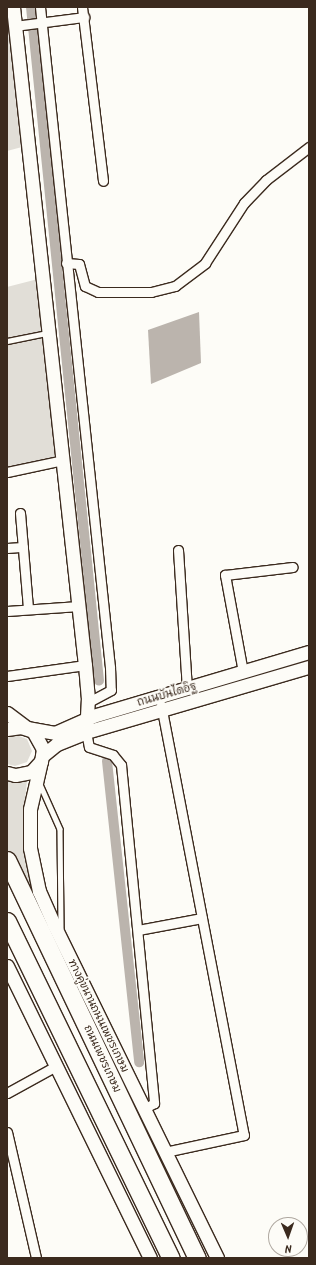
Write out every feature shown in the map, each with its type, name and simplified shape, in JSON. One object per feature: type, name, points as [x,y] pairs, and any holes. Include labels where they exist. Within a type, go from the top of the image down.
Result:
[{"type":"highway","name":"ถนนเพชรเกษม","points":[[7,860],[197,1258]]},
{"type":"highway","points":[[7,921],[170,1258]]},
{"type":"highway","points":[[172,1208],[201,1258]]},
{"type":"main road","points":[[13,7],[18,26],[85,665],[87,703],[86,726]]},
{"type":"main road","name":"ถนนบันไดอิฐ","points":[[7,773],[24,775],[31,772],[41,758],[57,744],[86,726],[159,696],[309,652]]},
{"type":"main road","name":"ถนนบันไดอิฐ","points":[[27,728],[55,733],[162,710],[309,668]]},
{"type":"main road","points":[[7,713],[38,736],[42,743],[41,758]]},
{"type":"main road","points":[[7,729],[16,726],[27,728]]},
{"type":"main road","name":"ทางคู่ขนานถนนเพชรเกษม","points":[[41,758],[30,809],[30,848],[39,890],[62,942],[217,1258]]},
{"type":"main road","points":[[7,966],[147,1255]]},
{"type":"street","points":[[40,7],[40,22],[111,682],[111,690],[87,703]]},
{"type":"street","points":[[82,7],[103,181]]},
{"type":"street","points":[[18,26],[84,17]]},
{"type":"street","points":[[66,264],[79,264],[85,286],[98,292],[151,292],[175,286],[204,263],[244,204],[266,180],[309,147]]},
{"type":"street","points":[[7,472],[63,460]]},
{"type":"street","points":[[20,513],[28,609]]},
{"type":"street","points":[[7,548],[23,547]]},
{"type":"street","points":[[178,550],[187,689]]},
{"type":"street","points":[[244,672],[226,576],[292,567]]},
{"type":"street","points":[[7,610],[79,606]]},
{"type":"street","points":[[7,676],[85,665]]},
{"type":"street","points":[[159,696],[244,1135],[165,1152]]},
{"type":"street","points":[[86,726],[89,747],[113,755],[121,765],[154,1103],[144,1109]]},
{"type":"street","points":[[138,930],[202,918]]},
{"type":"street","points":[[7,1093],[56,1066]]},
{"type":"street","points":[[7,1132],[12,1172],[36,1258]]},
{"type":"lane","points":[[7,341],[49,332]]},
{"type":"lane","points":[[36,777],[60,829],[59,910],[62,942]]},
{"type":"shaded area","points":[[7,8],[22,147],[7,151]]},
{"type":"shaded area","points":[[38,279],[57,459],[7,468],[7,287]]},
{"type":"shaded area","points":[[199,312],[201,363],[151,384],[148,330]]},
{"type":"shaded area","points":[[16,735],[27,739],[32,751],[27,762],[15,766],[7,764],[7,738]]},
{"type":"shaded area","points":[[7,778],[27,781],[23,819],[25,851],[57,940],[7,849]]},
{"type":"waterway","points":[[31,7],[99,681]]},
{"type":"waterway","points":[[107,761],[139,1062]]}]
